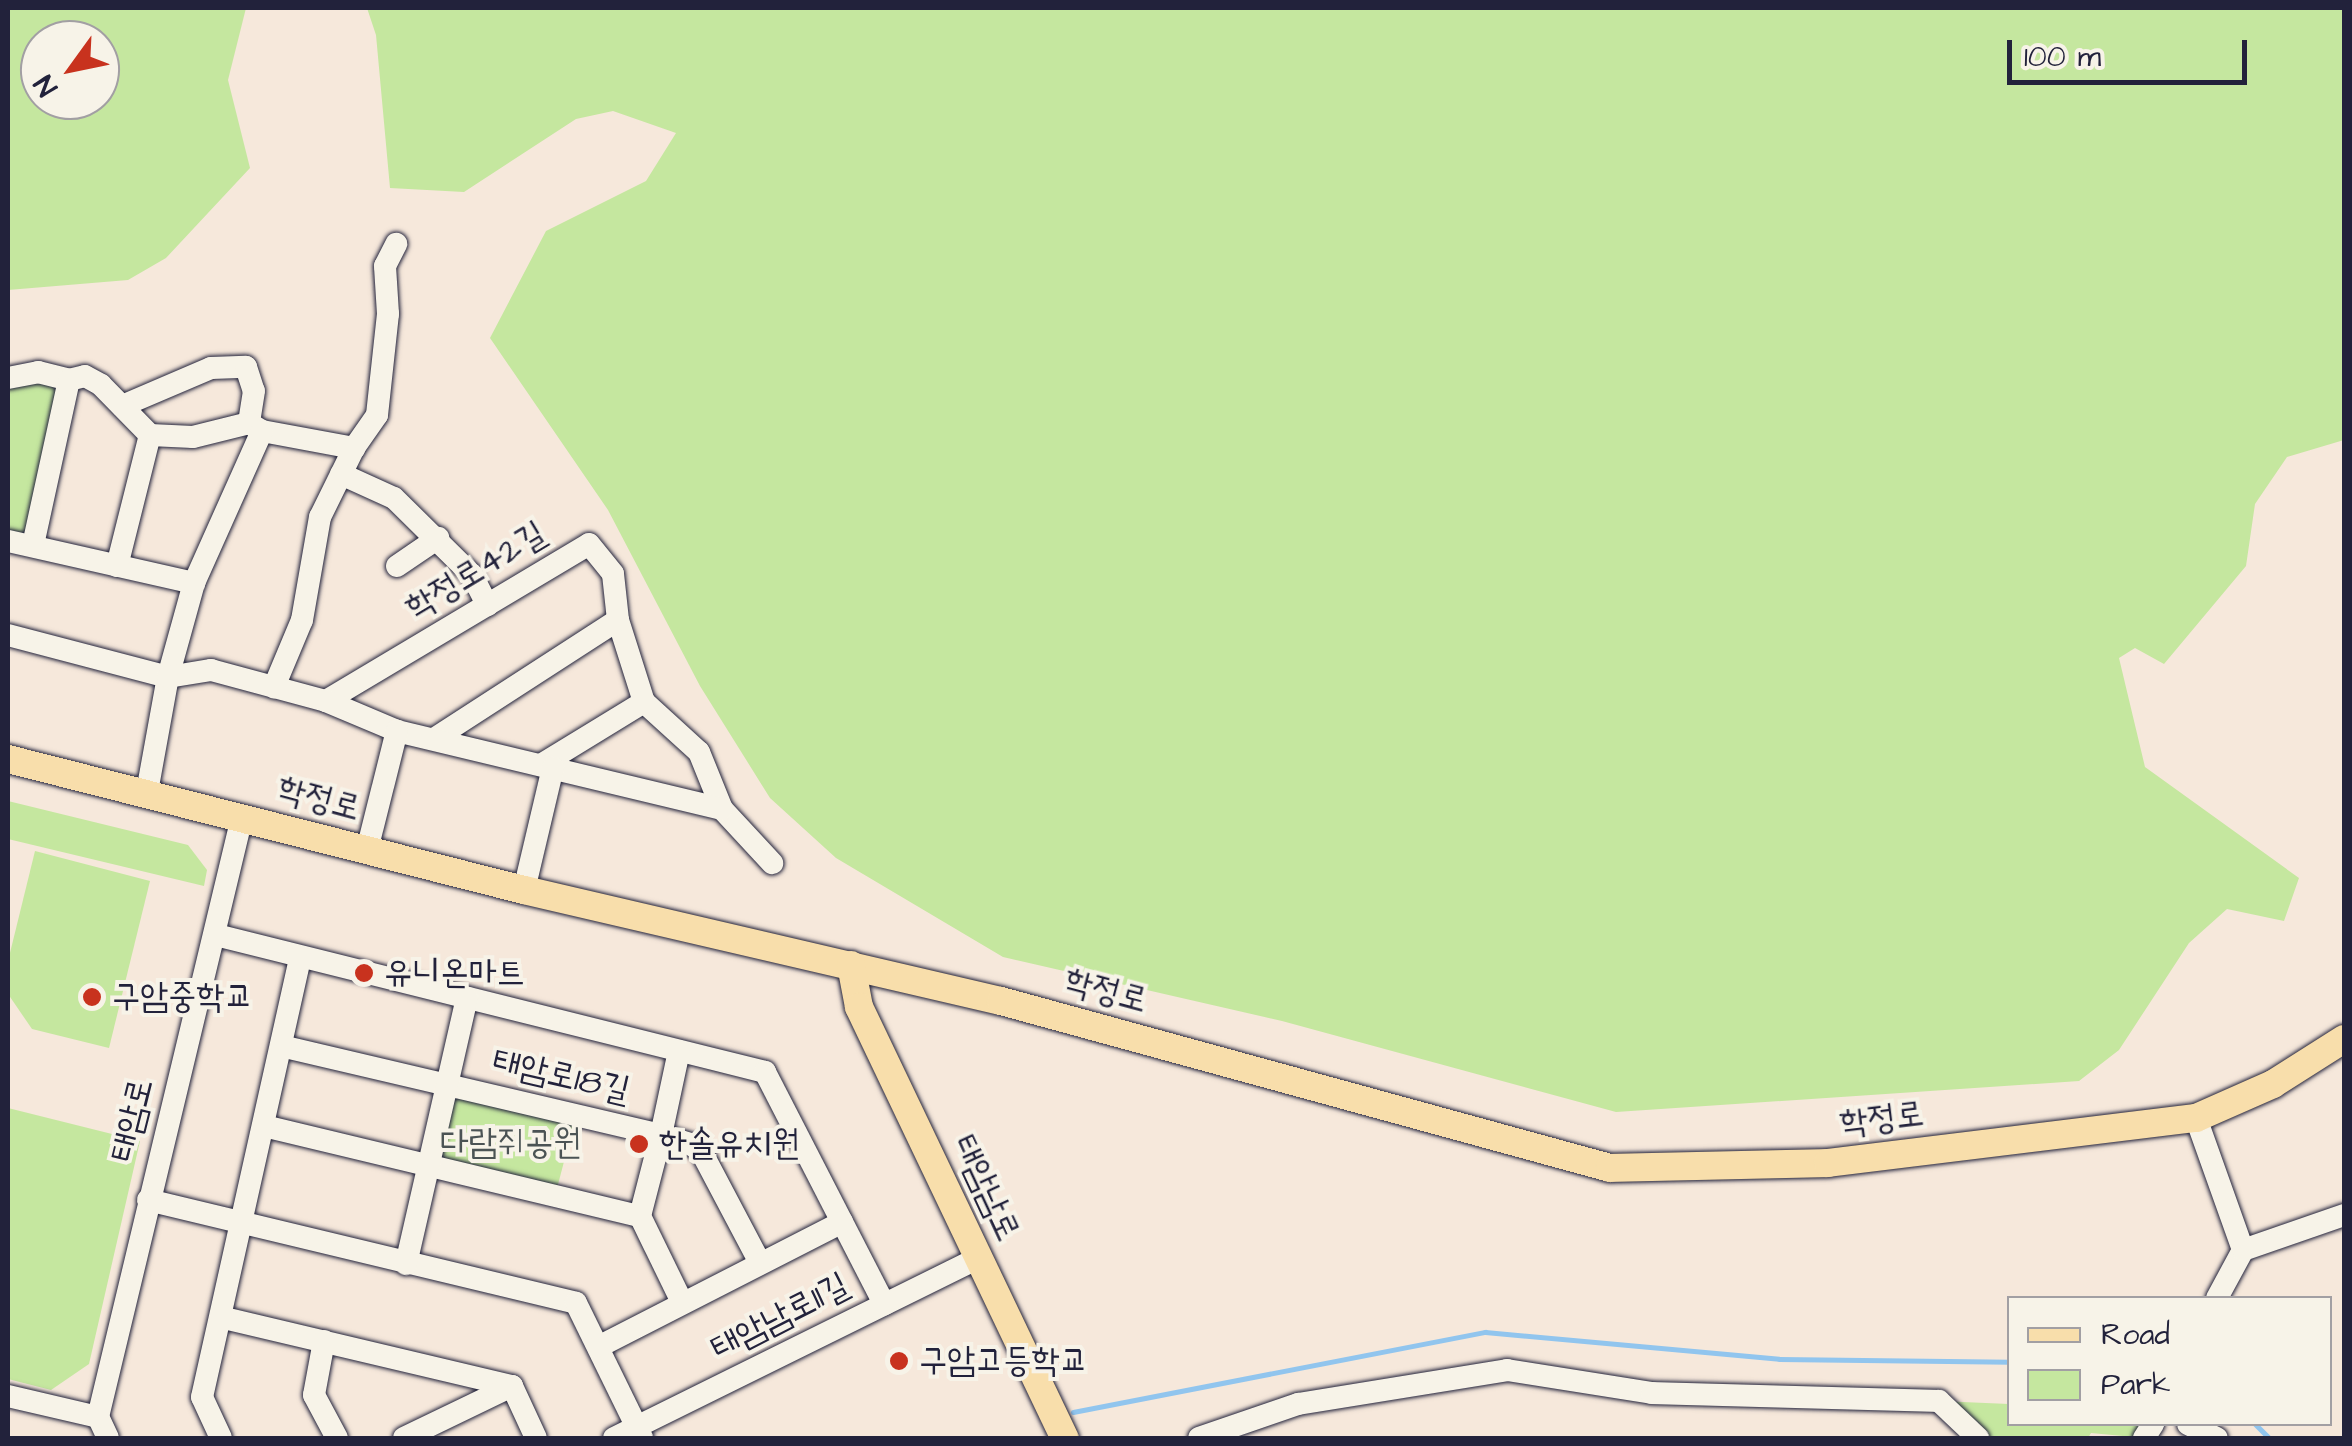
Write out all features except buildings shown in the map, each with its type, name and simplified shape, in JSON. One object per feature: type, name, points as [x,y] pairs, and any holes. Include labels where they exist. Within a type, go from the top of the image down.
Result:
[{"type":"main road","name":"학정로","points":[[8,759],[524,890],[851,965],[1610,1168],[1828,1163],[2196,1118],[2273,1084],[2343,1041]]},
{"type":"main road","name":"태암남로","points":[[851,965],[858,1008],[1066,1438]]},
{"type":"street","points":[[274,687],[302,620],[320,517],[354,448],[377,415],[388,314],[385,266],[396,244]]},
{"type":"street","points":[[122,406],[210,368],[246,367],[254,391],[256,427],[194,583],[168,677],[147,792]]},
{"type":"street","points":[[8,378],[38,372],[70,380],[85,376],[150,435],[193,437],[256,427],[354,448]]},
{"type":"street","points":[[33,546],[70,380]]},
{"type":"street","points":[[117,566],[150,435]]},
{"type":"street","points":[[341,474],[394,498],[472,575],[487,605]]},
{"type":"street","points":[[397,566],[438,538]]},
{"type":"street","points":[[8,541],[194,583]]},
{"type":"street","name":"학정로42길","points":[[326,701],[589,544],[613,574],[618,620],[644,702],[698,752],[722,809]]},
{"type":"street","points":[[434,739],[618,620]]},
{"type":"street","points":[[8,635],[168,677],[211,670],[326,701],[397,731],[722,809],[772,864]]},
{"type":"street","points":[[524,890],[547,766],[644,702]]},
{"type":"street","points":[[367,850],[397,731]]},
{"type":"street","name":"태암로","points":[[103,1428],[148,1200],[242,818]]},
{"type":"street","name":"태암로18길","points":[[216,935],[765,1072],[884,1304]]},
{"type":"street","points":[[222,1438],[202,1398],[224,1318],[300,958]]},
{"type":"street","name":"태암로18길","points":[[446,1086],[466,998]]},
{"type":"street","name":"태암로18길","points":[[281,1046],[661,1134],[701,1150],[759,1262]]},
{"type":"street","name":"태암로18길","points":[[661,1134],[679,1051]]},
{"type":"street","points":[[406,1264],[446,1086]]},
{"type":"street","points":[[2196,1118],[2243,1250]]},
{"type":"street","points":[[264,1126],[640,1216]]},
{"type":"street","points":[[661,1134],[640,1216],[681,1300]]},
{"type":"street","points":[[148,1200],[576,1303],[639,1433]]},
{"type":"street","points":[[2218,1296],[2243,1250],[2344,1215]]},
{"type":"street","points":[[600,1346],[681,1300],[842,1222]]},
{"type":"street","name":"태암남로11길","points":[[614,1438],[639,1433],[978,1258]]},
{"type":"street","points":[[224,1318],[512,1386]]},
{"type":"street","points":[[324,1341],[314,1395],[337,1438]]},
{"type":"street","points":[[1199,1438],[1298,1404],[1507,1370],[1652,1392],[1939,1401],[1978,1438]]},
{"type":"street","points":[[404,1438],[512,1386]]},
{"type":"street","points":[[512,1386],[536,1438]]},
{"type":"street","points":[[8,1396],[103,1428]]},
{"type":"street","points":[[2192,1426],[2217,1438]]},
{"type":"green space","points":[[8,8],[246,8],[228,80],[250,168],[166,258],[128,280],[8,290]]},
{"type":"green space","points":[[367,8],[2344,8],[2344,440],[2287,457],[2255,504],[2246,566],[2164,664],[2135,648],[2119,658],[2145,767],[2299,878],[2284,921],[2227,909],[2189,943],[2119,1050],[2079,1081],[1616,1112],[1282,1021],[1003,957],[836,858],[770,798],[700,686],[608,510],[490,338],[546,231],[646,181],[676,133],[613,111],[576,119],[464,192],[390,188],[376,35]]},
{"type":"green space","points":[[63,382],[29,540],[8,536],[8,383]]},
{"type":"green space","points":[[8,801],[188,845],[207,870],[204,886],[8,839]]},
{"type":"green space","points":[[35,851],[150,881],[109,1048],[32,1029],[8,994],[8,961]]},
{"type":"green space","name":"다람쥐공원","points":[[450,1092],[575,1120],[556,1192],[436,1162]]},
{"type":"green space","points":[[8,1108],[140,1141],[89,1364],[51,1390],[8,1379]]},
{"type":"green space","points":[[1939,1401],[2007,1404],[2007,1426],[2152,1426],[2144,1438],[2091,1433],[2088,1438],[1978,1438]]},
{"type":"waterway","points":[[1073,1412],[1485,1332],[1779,1359],[2007,1362]]},
{"type":"waterway","points":[[2257,1426],[2269,1438]]},
{"type":"place","name":"유니온마트","points":[[364,973]]},
{"type":"place","name":"구암중학교","points":[[92,997]]},
{"type":"place","name":"한솔유치원","points":[[639,1144]]},
{"type":"place","name":"구암고등학교","points":[[899,1361]]}]
